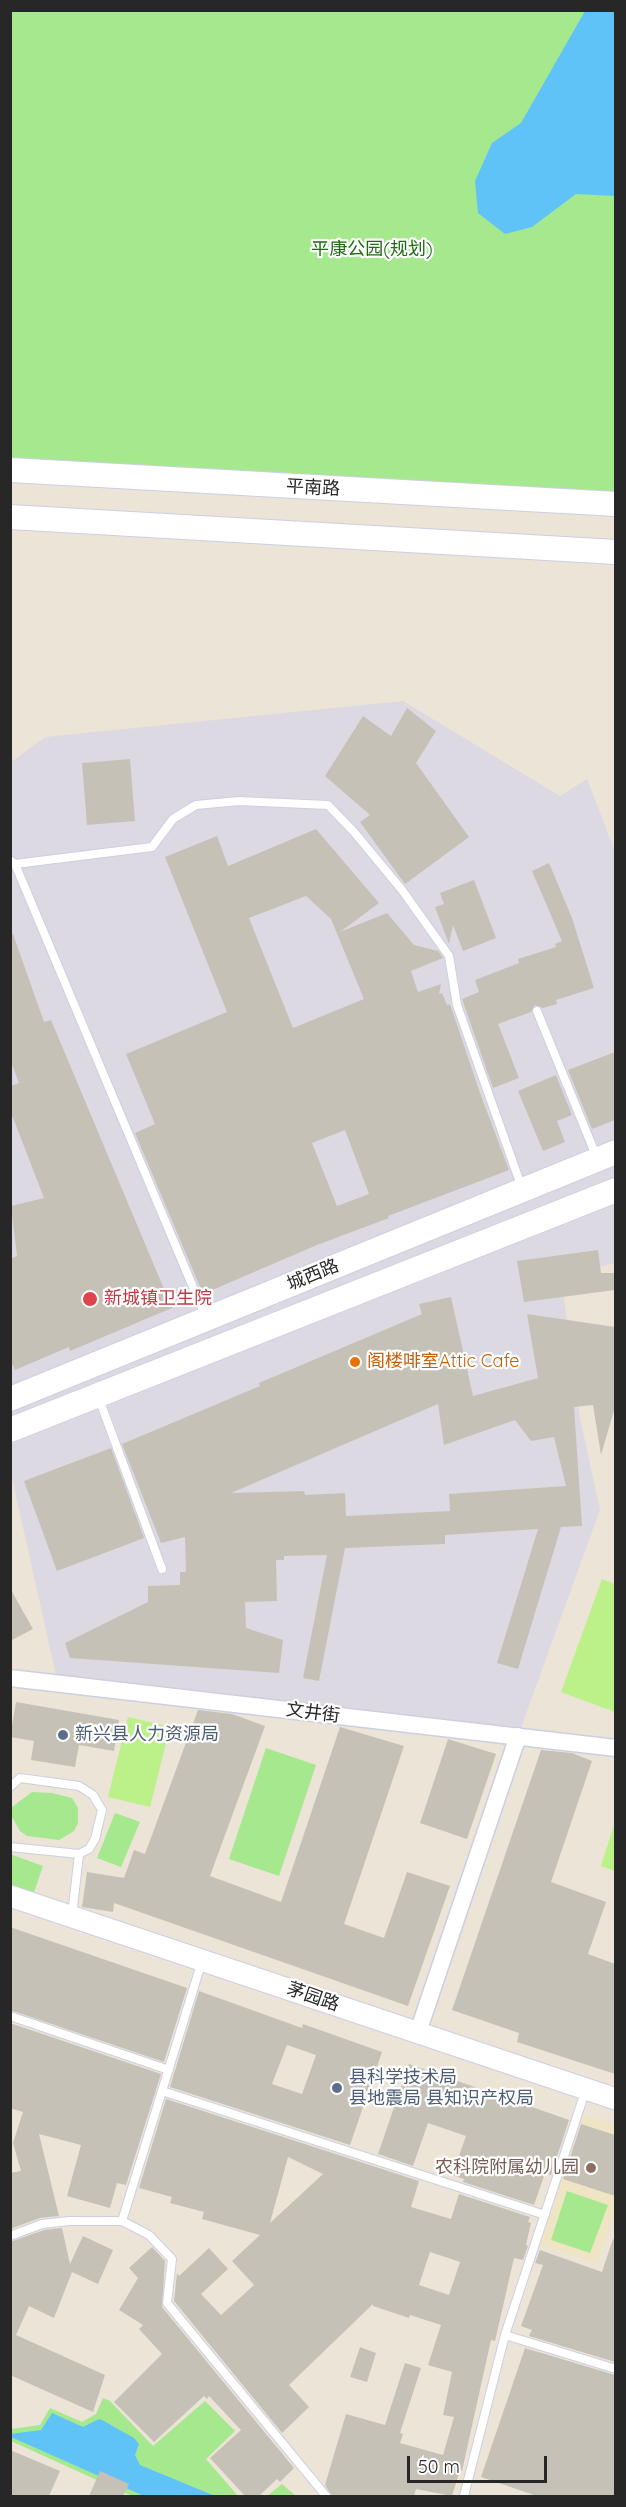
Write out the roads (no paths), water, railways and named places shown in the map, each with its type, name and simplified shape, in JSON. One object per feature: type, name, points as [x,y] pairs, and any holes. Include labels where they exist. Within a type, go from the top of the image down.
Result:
[{"type":"main road","name":"平南路","points":[[10,470],[615,504]]},
{"type":"main road","points":[[10,517],[615,552]]},
{"type":"main road","name":"城西路","points":[[10,1399],[607,1155]]},
{"type":"main road","points":[[10,1430],[615,1190]]},
{"type":"street","name":"文井街","points":[[10,1678],[615,1748]]},
{"type":"street","points":[[418,2032],[518,1736]]},
{"type":"street","name":"茅园路","points":[[10,1896],[615,2099]]},
{"type":"lane","points":[[207,1319],[13,862],[152,847],[173,819],[196,805],[239,801],[328,805],[354,832],[402,890],[449,956],[457,1005],[523,1190]]},
{"type":"lane","points":[[537,1011],[607,1155]]},
{"type":"lane","points":[[98,1396],[162,1569]]},
{"type":"lane","points":[[10,1787],[20,1778],[79,1785],[93,1795],[102,1810],[96,1839],[89,1849],[79,1854],[10,1847]]},
{"type":"lane","points":[[72,1916],[79,1854]]},
{"type":"lane","points":[[122,2221],[202,1960]]},
{"type":"lane","points":[[10,2016],[169,2070]]},
{"type":"lane","points":[[464,2496],[505,2335],[586,2089]]},
{"type":"lane","points":[[162,2091],[545,2215]]},
{"type":"lane","points":[[10,2236],[42,2224],[69,2221],[122,2221],[149,2235],[172,2259],[167,2303],[326,2496]]},
{"type":"lane","points":[[505,2335],[615,2369]]},
{"type":"water","points":[[585,11],[615,11],[615,196],[576,194],[532,227],[505,234],[478,213],[475,181],[492,143],[521,123]]},
{"type":"water","points":[[52,2413],[83,2427],[99,2419],[102,2420],[134,2438],[139,2444],[135,2455],[140,2465],[215,2496],[144,2496],[11,2437],[10,2434],[41,2430]]},
{"type":"place","name":"新城镇卫生院","points":[[90,1299]]},
{"type":"place","name":"阁楼啡室Attic Cafe","points":[[355,1362]]},
{"type":"place","name":"新兴县人力资源局","points":[[63,1735]]},
{"type":"place","name":"县科学技术局 县地震局 县知识产权局","points":[[337,2088]]},
{"type":"place","name":"农科院附属幼儿园","points":[[591,2168]]},
{"type":"park label","name":"平康公园(规划)","points":[[372,250]]}]
